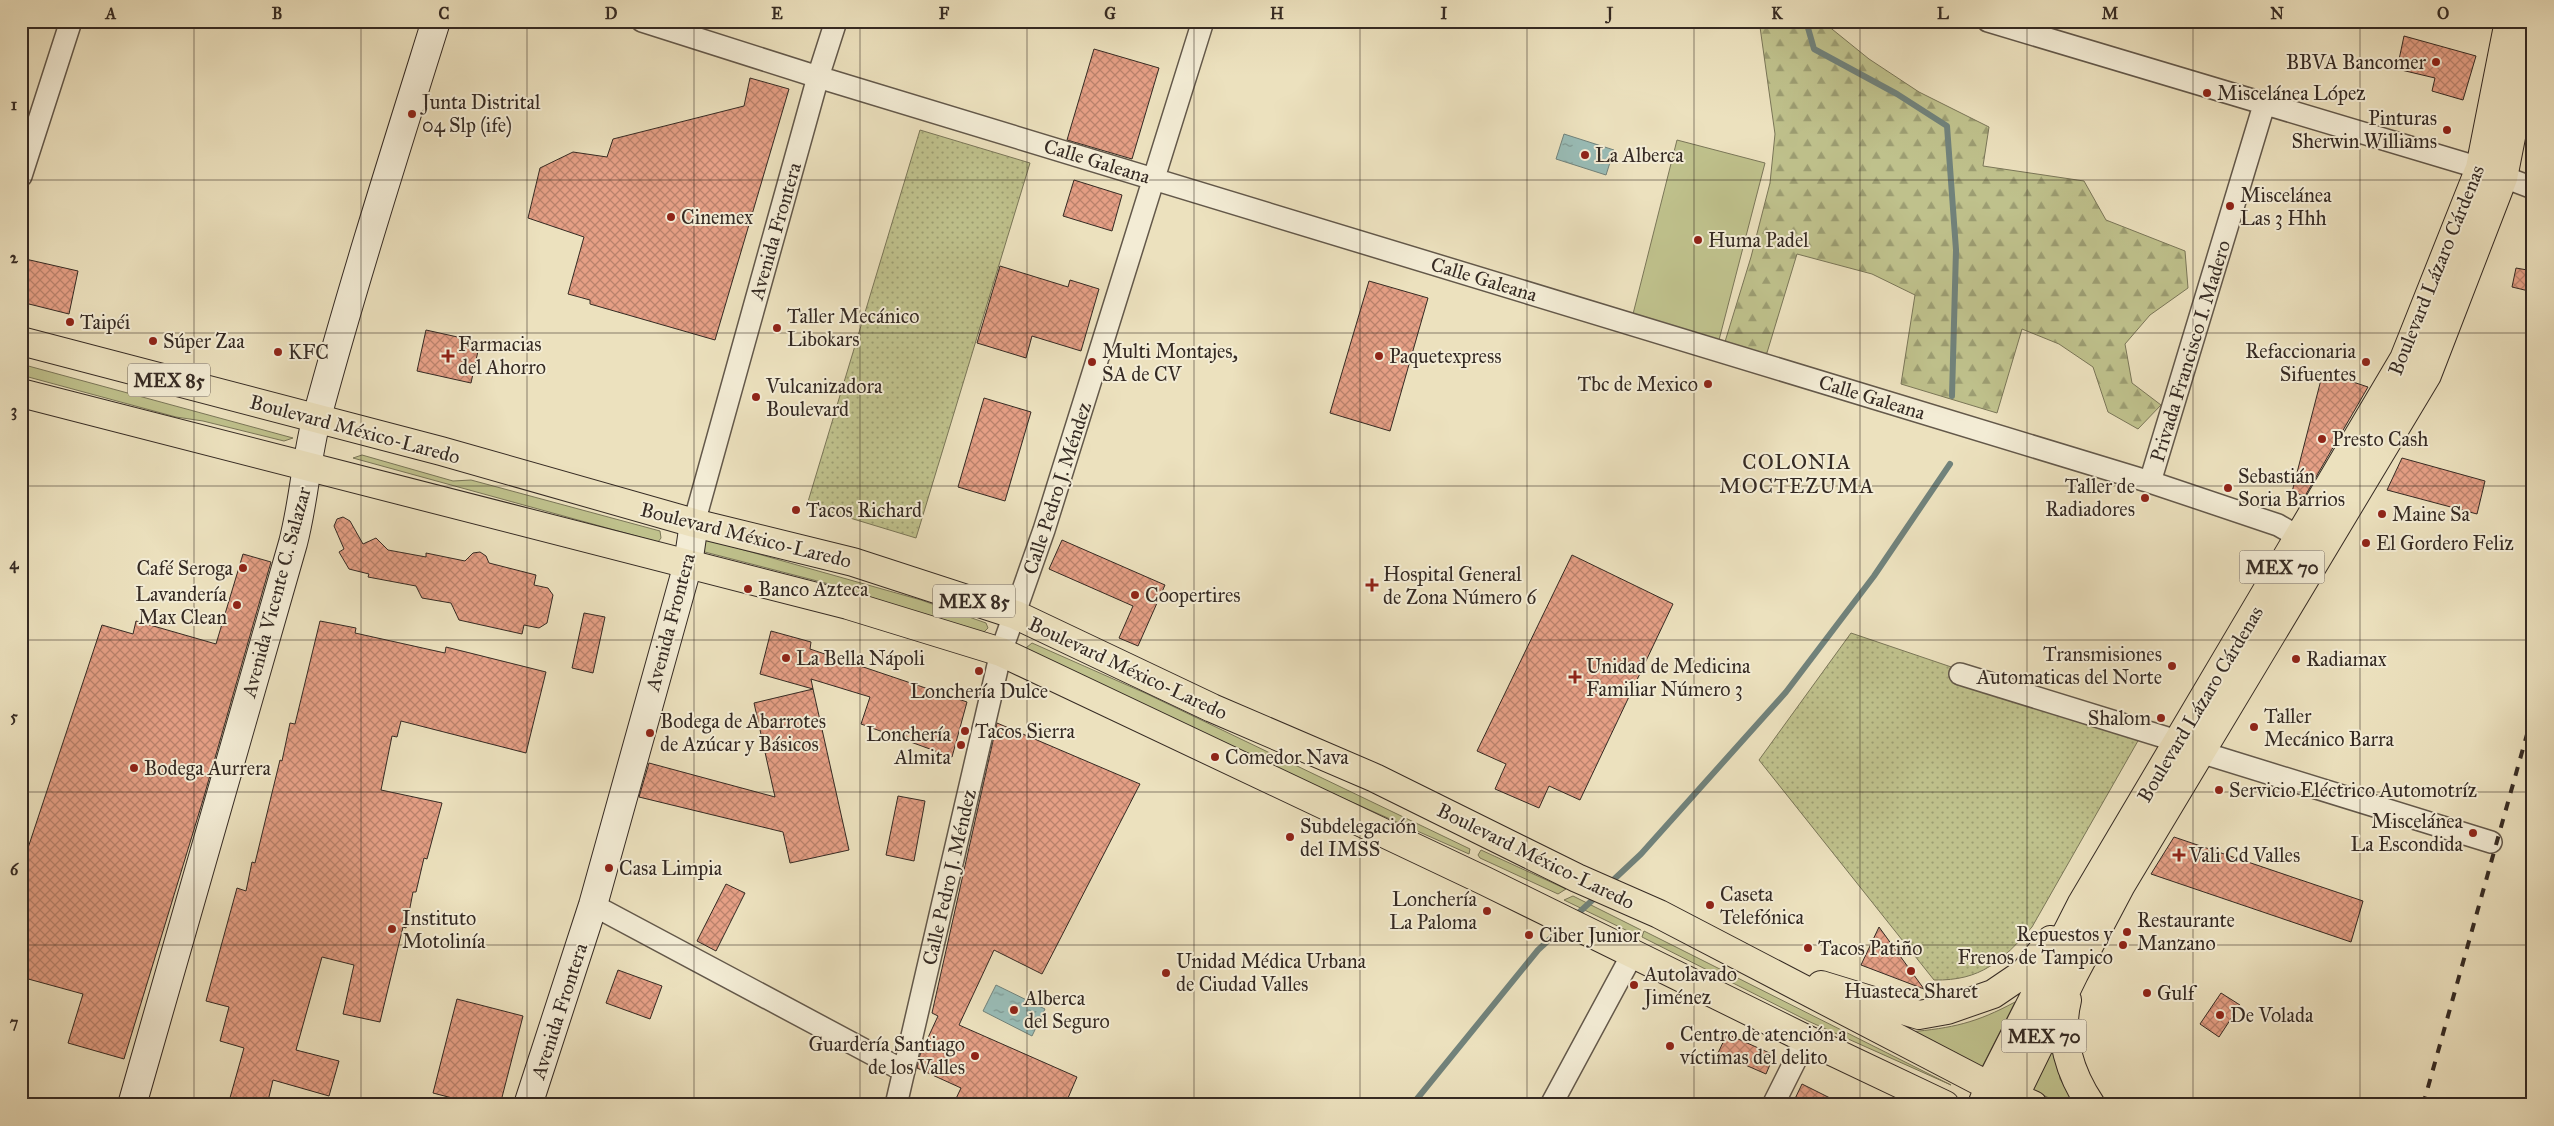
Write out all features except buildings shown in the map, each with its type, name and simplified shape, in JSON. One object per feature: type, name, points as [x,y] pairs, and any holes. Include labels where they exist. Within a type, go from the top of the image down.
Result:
[{"type":"main road","name":"Boulevard Lázaro Cárdenas","points":[[2492,173],[2509,21]]},
{"type":"main road","name":"Boulevard Lázaro Cárdenas","points":[[2006,1099],[2081,905],[2189,746],[2310,544],[2427,375],[2492,173],[2533,25]]},
{"type":"main road","name":"Boulevard México-Laredo","points":[[21,342],[441,451],[694,523],[853,562],[1016,615],[1212,708],[1375,778],[1577,878],[1659,914],[2006,1099]]},
{"type":"main road","name":"Boulevard México-Laredo","points":[[21,393],[848,605],[1001,652],[1502,889],[1806,1039],[1946,1105]]},
{"type":"main road","name":"Boulevard Lázaro Cárdenas","points":[[2006,1099],[2121,885],[2189,746]]},
{"type":"main road","points":[[1749,963],[1919,1015],[1947,1010],[1993,994],[2024,973],[2081,905]]},
{"type":"main road","points":[[2074,974],[2063,1015],[2065,1048],[2075,1077],[2091,1105]]},
{"type":"street","points":[[21,176],[71,21]]},
{"type":"street","name":"Avenida Vicente C. Salazar","points":[[132,1105],[302,508],[316,469],[375,217],[436,21]]},
{"type":"street","name":"Avenida Vicente C. Salazar","points":[[326,422],[390,230],[455,21]]},
{"type":"street","name":"Calle Galeana","points":[[642,21],[818,77],[1153,177],[2150,482],[2278,525],[2310,544]]},
{"type":"street","name":"Avenida Frontera","points":[[528,1105],[594,905],[688,564],[694,523],[818,77],[836,21]]},
{"type":"street","name":"Calle Pedro J. Méndez","points":[[896,1105],[1001,652],[1016,615],[1047,522],[1203,21]]},
{"type":"street","points":[[1988,21],[2492,173],[2533,188]]},
{"type":"street","name":"Privada Francisco I. Madero","points":[[2150,482],[2264,105]]},
{"type":"street","points":[[1960,674],[2491,842]]},
{"type":"street","points":[[594,905],[904,1071]]},
{"type":"street","points":[[1551,1105],[1626,950]]},
{"type":"street","points":[[1773,1105],[1806,1039]]},
{"type":"green space","points":[[1764,21],[1822,21],[1869,59],[1919,92],[1989,127],[1983,166],[2084,181],[2106,220],[2185,251],[2188,288],[2150,315],[2125,344],[2132,383],[2161,405],[2138,429],[2108,412],[2093,367],[2059,344],[2022,329],[1997,413],[1901,384],[1915,295],[1872,274],[1797,254],[1766,356],[1724,345],[1751,257],[1770,183],[1775,134],[1760,27]]},
{"type":"green space","points":[[920,130],[1030,163],[916,538],[807,505]]},
{"type":"green space","name":"Huma Padel","points":[[1677,140],[1765,163],[1719,340],[1632,318]]},
{"type":"green space","points":[[21,364],[293,438],[284,441],[203,421],[176,417],[21,375]]},
{"type":"green space","points":[[362,455],[453,481],[471,480],[660,531],[661,538],[658,542],[353,458]]},
{"type":"green space","points":[[705,539],[921,600],[986,623],[988,628],[982,634],[829,584],[701,551]]},
{"type":"green space","points":[[1851,633],[2143,732],[2032,927],[2011,950],[1978,973],[1965,977],[1934,980],[1759,760]]},
{"type":"green space","points":[[1032,643],[1145,693],[1470,849],[1469,854],[1327,791],[1028,652],[1026,648]]},
{"type":"green space","points":[[1481,850],[1566,889],[1558,894],[1480,858],[1478,855]]},
{"type":"green space","points":[[1573,896],[1641,930],[1638,936],[1564,900]]},
{"type":"green space","points":[[1644,931],[1951,1085],[1808,1021],[1642,937]]},
{"type":"green space","points":[[2015,1002],[1981,1069],[1909,1032],[1939,1029],[1976,1020]]},
{"type":"green space","points":[[2054,1037],[2060,1079],[2076,1105],[2063,1105],[2031,1089]]},
{"type":"water","name":"La Alberca","points":[[1564,134],[1614,150],[1606,175],[1556,159]]},
{"type":"water","name":"Alberca del Seguro","points":[[996,985],[1045,1009],[1032,1036],[983,1011]]},
{"type":"waterway","points":[[1806,21],[1814,49],[1897,94],[1947,126],[1956,250],[1952,396]]},
{"type":"waterway","points":[[1609,884],[1641,854],[1786,692],[1874,576],[1950,464]]},
{"type":"waterway","points":[[1574,917],[1598,895]]},
{"type":"waterway","points":[[1412,1105],[1538,950],[1563,927]]},
{"type":"railway","points":[[2423,1105],[2533,713]]},
{"type":"place","name":"BBVA Bancomer","points":[[2436,62]]},
{"type":"place","name":"Miscelánea López","points":[[2207,93]]},
{"type":"place","name":"Junta Distrital 04 Slp (ife)","points":[[412,114]]},
{"type":"place","name":"Pinturas Sherwin Williams","points":[[2447,130]]},
{"type":"place","name":"La Alberca","points":[[1585,155]]},
{"type":"place","name":"Miscelánea Las 3 Hhh","points":[[2230,206]]},
{"type":"place","name":"Cinemex","points":[[671,217]]},
{"type":"place","name":"Huma Padel","points":[[1698,240]]},
{"type":"place","name":"Taipéi","points":[[70,322]]},
{"type":"place","name":"Taller Mecánico Libokars","points":[[777,328]]},
{"type":"place","name":"Súper Zaa","points":[[153,341]]},
{"type":"place","name":"KFC","points":[[278,352]]},
{"type":"place","name":"Farmacias del Ahorro","points":[[448,356]]},
{"type":"place","name":"Paquetexpress","points":[[1379,356]]},
{"type":"place","name":"Multi Montajes, SA de CV","points":[[1092,362]]},
{"type":"place","name":"Refaccionaria Sifuentes","points":[[2366,362]]},
{"type":"place","name":"Tbc de Mexico","points":[[1708,384]]},
{"type":"place","name":"Vulcanizadora Boulevard","points":[[756,397]]},
{"type":"place","name":"Presto Cash","points":[[2322,439]]},
{"type":"place","name":"Sebastián Soria Barrios","points":[[2228,488]]},
{"type":"place","name":"Taller de Radiadores","points":[[2145,498]]},
{"type":"place","name":"Tacos Richard","points":[[796,510]]},
{"type":"place","name":"Maine Sa","points":[[2382,514]]},
{"type":"place","name":"El Gordero Feliz","points":[[2366,543]]},
{"type":"place","name":"Café Seroga","points":[[243,568]]},
{"type":"place","name":"Hospital General de Zona Número 6","points":[[1372,585]]},
{"type":"place","name":"Banco Azteca","points":[[748,589]]},
{"type":"place","name":"Coopertires","points":[[1135,595]]},
{"type":"place","name":"Lavandería Max Clean","points":[[237,605]]},
{"type":"place","name":"La Bella Nápoli","points":[[786,658]]},
{"type":"place","name":"Radiamax","points":[[2296,659]]},
{"type":"place","name":"Transmisiones Automaticas del Norte","points":[[2172,666]]},
{"type":"place","name":"Lonchería Dulce","points":[[979,671]]},
{"type":"place","name":"Unidad de Medicina Familiar Número 3","points":[[1575,677]]},
{"type":"place","name":"Shalom","points":[[2161,718]]},
{"type":"place","name":"Taller Mecánico Barra","points":[[2254,727]]},
{"type":"place","name":"Tacos Sierra","points":[[965,731]]},
{"type":"place","name":"Bodega de Abarrotes de Azúcar y Básicos","points":[[650,733]]},
{"type":"place","name":"Lonchería Almita","points":[[961,745]]},
{"type":"place","name":"Comedor Nava","points":[[1215,757]]},
{"type":"place","name":"Bodega Aurrera","points":[[134,768]]},
{"type":"place","name":"Servicio Eléctrico Automotríz","points":[[2219,790]]},
{"type":"place","name":"Miscelánea La Escondida","points":[[2473,833]]},
{"type":"place","name":"Subdelegación del IMSS","points":[[1290,837]]},
{"type":"place","name":"Vali Cd Valles","points":[[2179,855]]},
{"type":"place","name":"Casa Limpia","points":[[609,868]]},
{"type":"place","name":"Caseta Telefónica","points":[[1710,905]]},
{"type":"place","name":"Lonchería La Paloma","points":[[1487,911]]},
{"type":"place","name":"Instituto Motolinía","points":[[392,929]]},
{"type":"place","name":"Restaurante Manzano","points":[[2127,932]]},
{"type":"place","name":"Ciber Junior","points":[[1529,935]]},
{"type":"place","name":"Repuestos y Frenos de Tampico","points":[[2123,945]]},
{"type":"place","name":"Tacos Patiño","points":[[1808,948]]},
{"type":"place","name":"Huasteca Sharet","points":[[1911,971]]},
{"type":"place","name":"Unidad Médica Urbana de Ciudad Valles","points":[[1166,973]]},
{"type":"place","name":"Autolavado Jiménez","points":[[1634,985]]},
{"type":"place","name":"Gulf","points":[[2147,993]]},
{"type":"place","name":"Alberca del Seguro","points":[[1014,1010]]},
{"type":"place","name":"De Volada","points":[[2220,1015]]},
{"type":"place","name":"Centro de atención a víctimas del delito","points":[[1670,1046]]},
{"type":"place","name":"Guardería Santiago de los Valles","points":[[975,1056]]},
{"type":"district","name":"COLONIA MOCTEZUMA","points":[[1797,474]]}]
